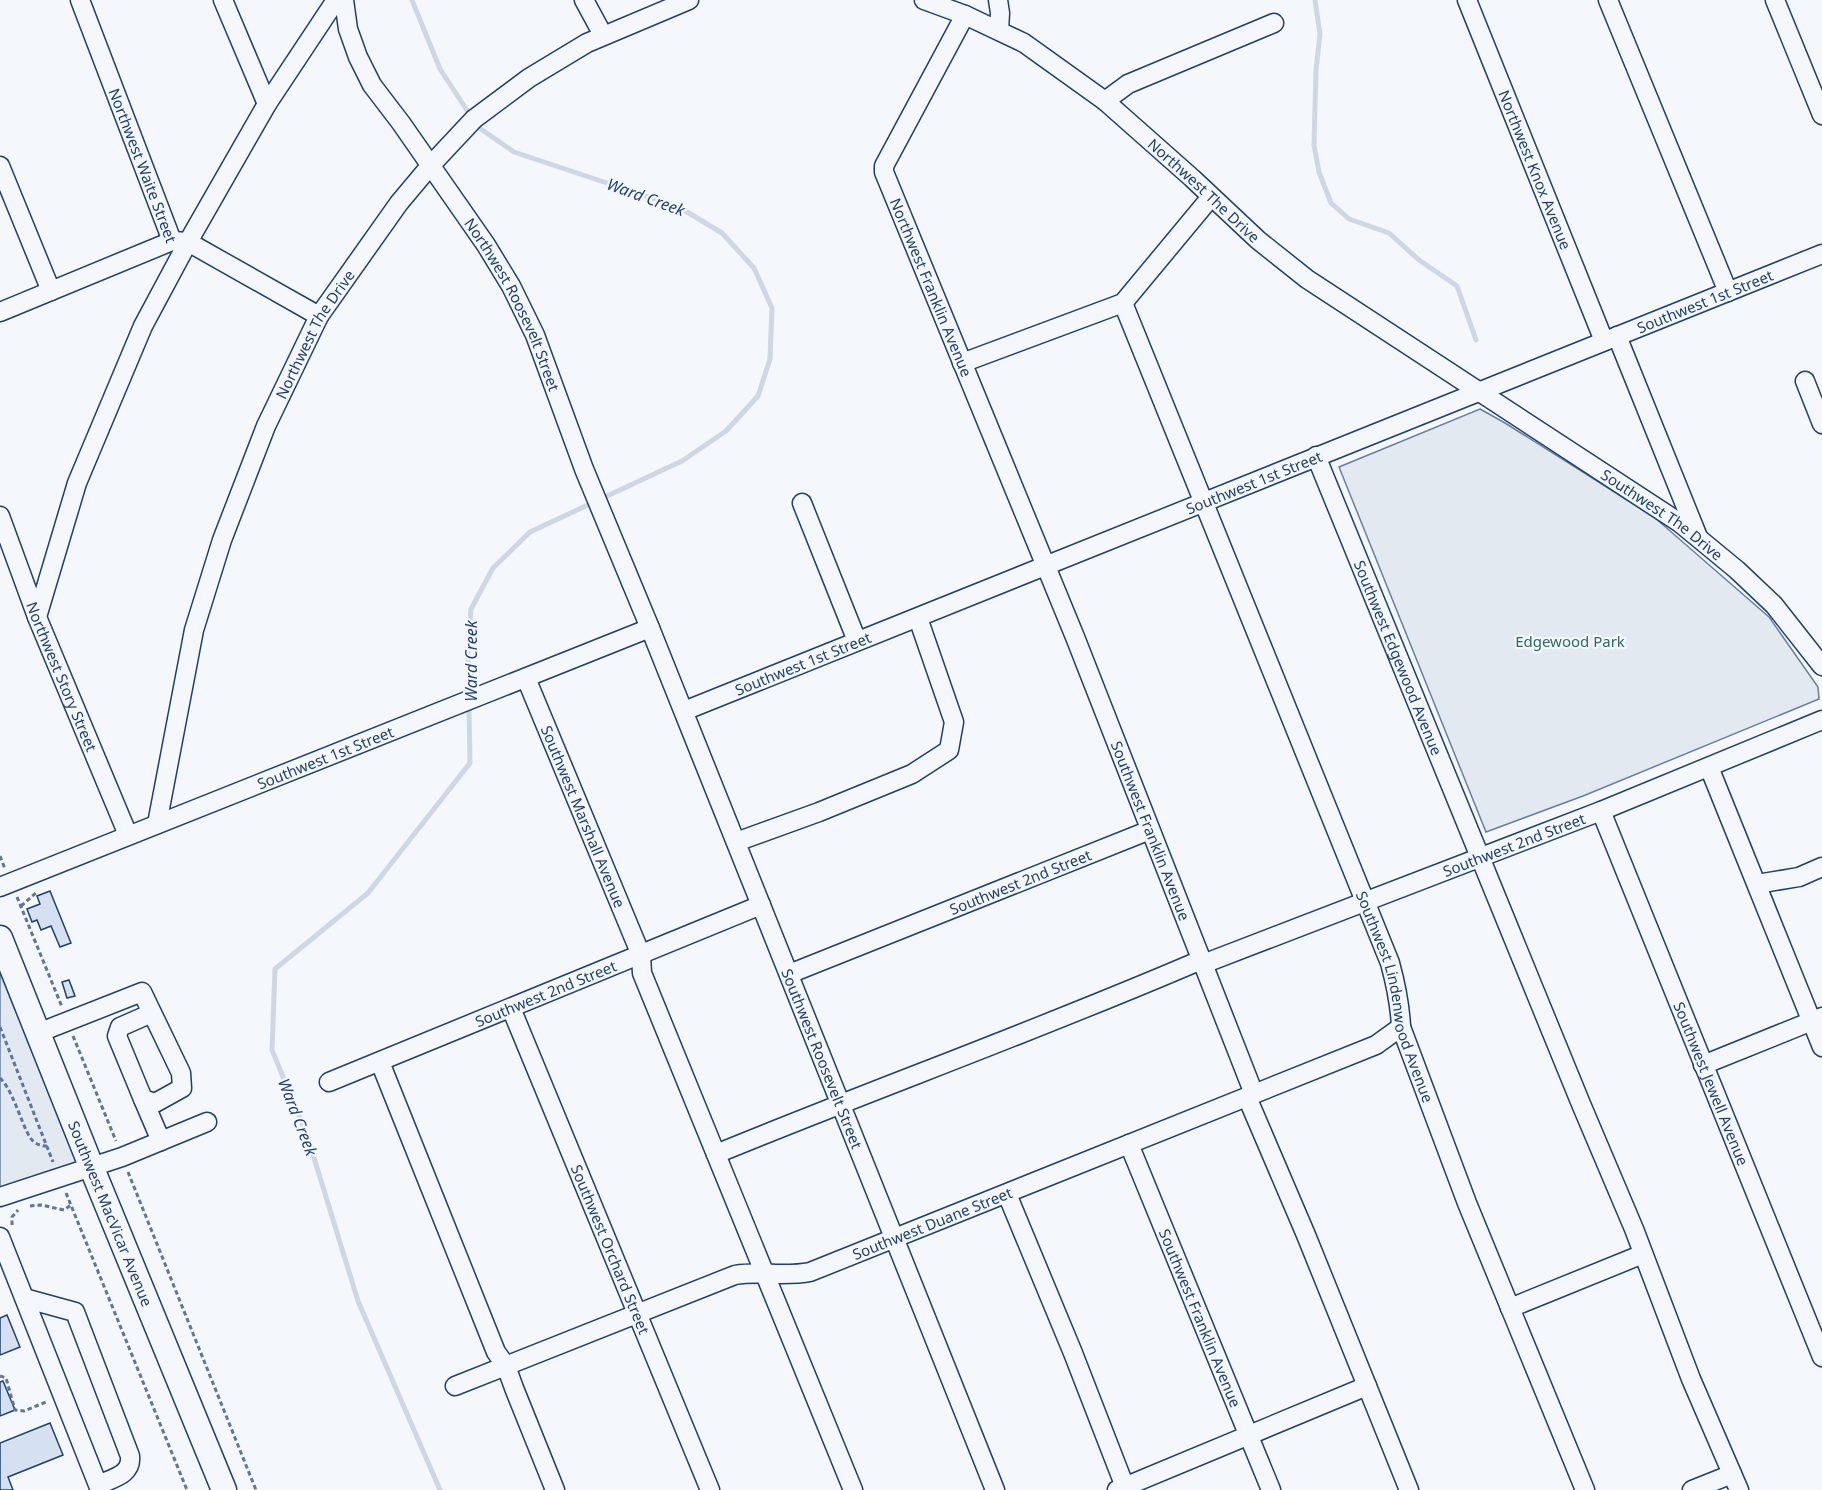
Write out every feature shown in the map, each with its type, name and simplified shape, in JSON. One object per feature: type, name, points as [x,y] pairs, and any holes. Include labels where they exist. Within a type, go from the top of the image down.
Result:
[{"type":"main road","name":"Southwest MacVicar Avenue","points":[[0,938],[224,1490]]},
{"type":"street","name":"Northwest Waite Street","points":[[80,0],[180,242],[319,316]]},
{"type":"street","points":[[223,0],[267,104]]},
{"type":"street","points":[[37,617],[77,483],[180,242],[336,0]]},
{"type":"street","name":"Northwest Roosevelt Street","points":[[344,0],[348,29],[358,57],[372,85],[486,245],[511,286],[535,335],[584,469],[650,628]]},
{"type":"street","points":[[584,0],[603,35]]},
{"type":"street","name":"Northwest The Drive","points":[[157,824],[194,630],[222,540],[266,426],[319,316],[370,241],[430,166],[474,120],[555,61],[603,35],[689,0]]},
{"type":"street","name":"Northwest The Drive","points":[[924,0],[999,30],[1024,43],[1105,101],[1257,240],[1307,279],[1479,390]]},
{"type":"street","points":[[998,0],[999,30]]},
{"type":"street","name":"Northwest Knox Avenue","points":[[1467,0],[1610,338],[1698,537]]},
{"type":"street","points":[[1608,0],[1728,292]]},
{"type":"street","points":[[1775,0],[1822,115]]},
{"type":"street","name":"Northwest Franklin Avenue","points":[[964,15],[884,166],[884,172],[1046,567]]},
{"type":"street","points":[[1105,101],[1128,84],[1274,23]]},
{"type":"street","points":[[0,166],[51,291]]},
{"type":"street","points":[[963,363],[1123,303],[1211,197]]},
{"type":"street","points":[[0,312],[180,242]]},
{"type":"street","name":"Southwest 1st Street","points":[[684,711],[1822,254]]},
{"type":"street","name":"Southwest Lindenwood Avenue","points":[[1123,303],[1390,963],[1402,1018],[1401,1027],[1467,1203],[1585,1490]]},
{"type":"street","points":[[1804,381],[1822,424]]},
{"type":"street","name":"Southwest The Drive","points":[[1479,390],[1698,537],[1774,605],[1822,666]]},
{"type":"street","name":"Southwest Edgewood Avenue","points":[[1316,456],[1735,1482]]},
{"type":"street","points":[[802,503],[857,641]]},
{"type":"street","name":"Northwest Story Street","points":[[0,516],[37,617],[128,835]]},
{"type":"street","name":"Southwest Franklin Avenue","points":[[1046,567],[1202,962],[1251,1096],[1409,1490]]},
{"type":"street","points":[[736,842],[819,812],[912,774],[949,750],[954,722],[918,618]]},
{"type":"street","name":"Southwest 1st Street","points":[[0,887],[650,628]]},
{"type":"street","name":"Southwest Roosevelt Street","points":[[650,628],[995,1490]]},
{"type":"street","name":"Southwest Marshall Avenue","points":[[526,678],[853,1490]]},
{"type":"street","name":"Southwest 2nd Street","points":[[716,1154],[840,1103],[984,1050],[1202,962],[1601,811],[1822,720]]},
{"type":"street","points":[[1709,766],[1757,884],[1817,1019],[1822,1047]]},
{"type":"street","name":"Southwest Jewell Avenue","points":[[1601,811],[1703,1065],[1816,1325],[1822,1357]]},
{"type":"street","name":"Southwest 2nd Street","points":[[789,974],[1150,830]]},
{"type":"street","points":[[1757,884],[1799,877],[1822,867]]},
{"type":"street","name":"Southwest 2nd Street","points":[[329,1083],[511,1008],[641,964],[761,905]]},
{"type":"street","points":[[38,1033],[142,992],[182,1073],[182,1089],[155,1103],[143,1099]]},
{"type":"street","name":"Southwest Orchard Street","points":[[511,1008],[710,1490]]},
{"type":"street","points":[[152,1013],[120,1027],[117,1036],[161,1141]]},
{"type":"street","points":[[1703,1065],[1817,1019]]},
{"type":"street","name":"Southwest Duane Street","points":[[454,1386],[735,1275],[810,1272],[1376,1045],[1401,1027]]},
{"type":"street","points":[[380,1062],[496,1352],[506,1366],[555,1490]]},
{"type":"street","points":[[0,1197],[122,1157],[207,1122]]},
{"type":"street","name":"Southwest Franklin Avenue","points":[[1130,1144],[1271,1490]]},
{"type":"street","points":[[1007,1194],[1121,1488],[1367,1386]]},
{"type":"street","points":[[3,1234],[24,1298],[98,1485],[125,1473],[131,1465],[130,1456],[75,1312],[24,1298]]},
{"type":"street","points":[[1510,1308],[1643,1254]]},
{"type":"street","points":[[1692,1490],[1735,1482]]},
{"type":"path","points":[[0,1027],[187,1490]]},
{"type":"path","points":[[0,1078],[6,1084],[32,1140],[41,1146],[47,1146]]},
{"type":"path","points":[[3,1234],[12,1229],[12,1216],[20,1208],[41,1206],[64,1210],[71,1205]]},
{"type":"path","points":[[0,1376],[6,1378],[15,1410],[24,1411],[46,1402]]},
{"type":"green space","name":"Edgewood Park","points":[[1480,409],[1654,517],[1769,617],[1818,687],[1819,699],[1583,796],[1486,832],[1339,467]]},
{"type":"green space","points":[[0,942],[91,1166],[0,1197]]},
{"type":"building","points":[[50,891],[71,943],[60,947],[51,926],[41,930],[37,920],[32,922],[27,909],[40,904],[37,896]]},
{"type":"building","points":[[69,980],[75,996],[67,998],[62,982]]},
{"type":"building","points":[[7,1315],[20,1347],[0,1355],[0,1318]]},
{"type":"building","points":[[3,1381],[15,1410],[0,1416],[0,1382]]},
{"type":"building","points":[[50,1423],[63,1455],[8,1477],[13,1490],[0,1490],[0,1443]]},
{"type":"waterway","name":"Ward Creek","points":[[412,0],[440,69],[478,127],[514,152],[679,207],[722,233],[754,268],[772,308],[770,359],[758,396],[726,431],[682,461],[530,532],[493,568],[471,609],[468,653],[470,763],[368,893],[275,969],[272,1050],[307,1135],[358,1301],[440,1490]]},
{"type":"waterway","points":[[1315,0],[1320,34],[1316,70],[1314,145],[1319,172],[1331,203],[1349,219],[1389,233],[1419,260],[1457,286],[1476,340]]}]
